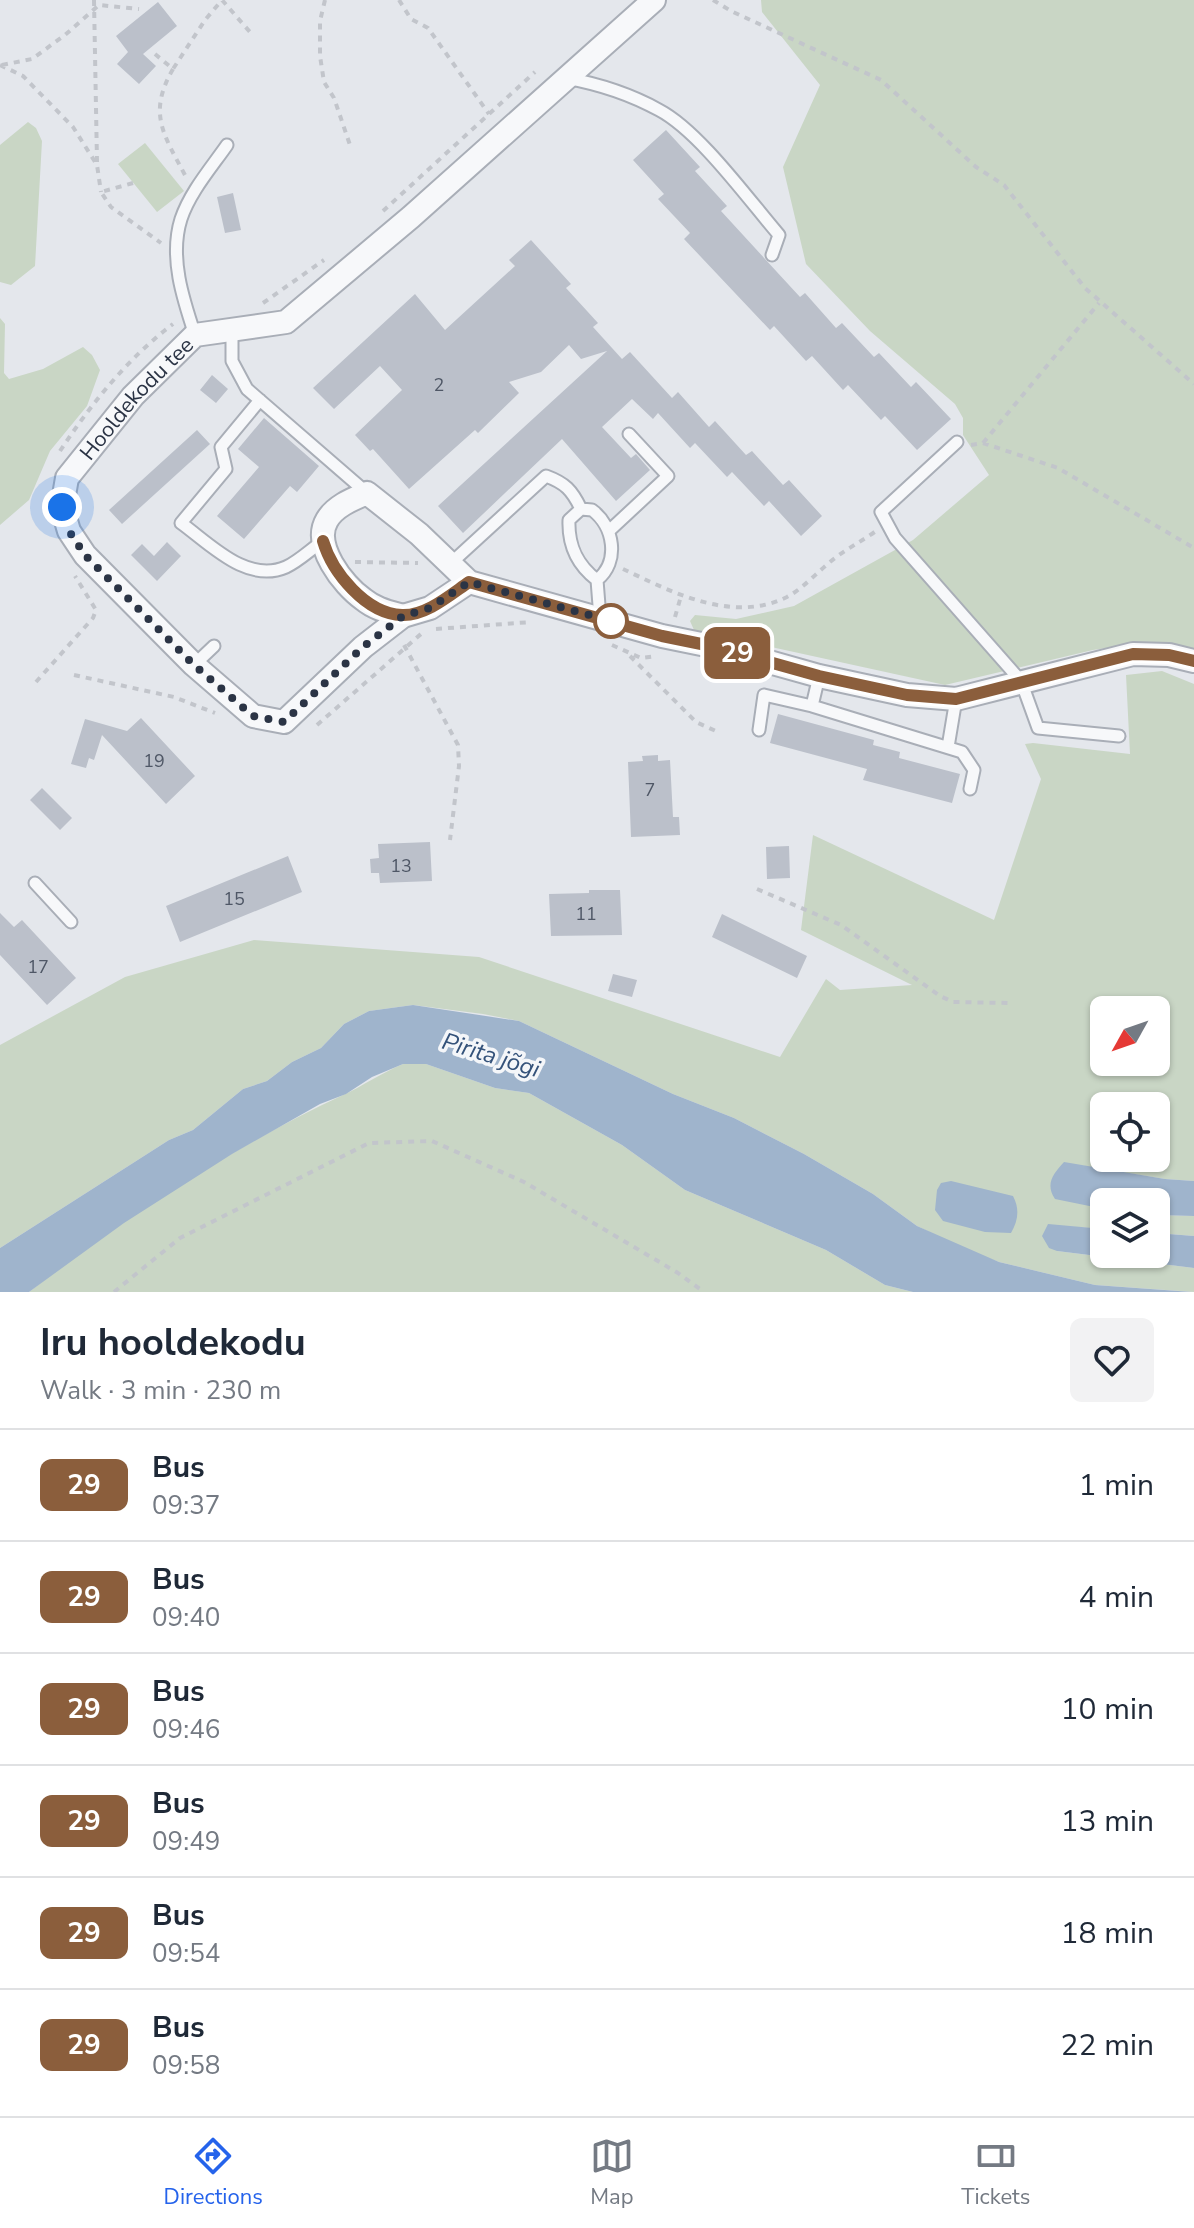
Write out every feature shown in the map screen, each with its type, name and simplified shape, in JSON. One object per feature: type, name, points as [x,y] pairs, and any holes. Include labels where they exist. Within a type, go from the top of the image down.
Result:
[{"type":"street","name":"Hooldekodu tee","points":[[469,582],[430,608],[403,616],[363,647],[284,722],[253,716],[194,665],[85,555],[69,531],[62,507],[67,478],[133,396],[195,335],[286,322],[411,217],[654,0]]},
{"type":"street","points":[[403,616],[381,610],[361,599],[326,551],[326,521],[346,501],[367,493],[419,534],[469,582],[819,676],[907,695],[956,699],[1133,654],[1169,655],[1194,661]]},
{"type":"lane","points":[[565,78],[601,84],[662,111],[702,145],[779,235],[772,255]]},
{"type":"lane","points":[[195,335],[182,292],[177,259],[181,221],[194,192],[227,145]]},
{"type":"lane","points":[[232,330],[232,361],[247,389],[367,493]]},
{"type":"lane","points":[[260,400],[221,447],[226,469],[181,523],[229,559],[256,572],[285,567],[326,551]]},
{"type":"lane","points":[[610,530],[668,476],[629,434]]},
{"type":"lane","points":[[957,442],[881,512],[895,538],[1021,681],[1038,728],[1119,736]]},
{"type":"lane","points":[[450,564],[546,476],[563,482],[574,494],[581,509]]},
{"type":"lane","points":[[597,580],[606,574],[609,563],[612,544],[610,530],[592,510],[581,509],[569,520],[568,535],[574,554],[597,580],[600,618]]},
{"type":"lane","points":[[194,665],[214,646]]},
{"type":"lane","points":[[812,706],[819,676]]},
{"type":"lane","points":[[759,730],[764,695],[812,706],[962,752],[974,770],[970,789]]},
{"type":"lane","points":[[948,747],[956,699]]},
{"type":"lane","points":[[35,883],[71,922]]},
{"type":"path","points":[[94,0],[97,165],[101,192],[111,207],[155,236],[177,259]]},
{"type":"path","points":[[194,192],[160,128],[163,86],[205,20],[222,0],[250,32]]},
{"type":"path","points":[[325,0],[320,21],[324,82],[334,98],[351,148]]},
{"type":"path","points":[[399,0],[411,19],[428,28],[489,114]]},
{"type":"path","points":[[713,0],[881,80],[976,167],[1004,185],[1099,302],[1194,384]]},
{"type":"path","points":[[0,65],[32,59],[99,5],[139,9]]},
{"type":"path","points":[[155,54],[173,69]]},
{"type":"path","points":[[0,65],[23,76],[73,127],[97,165]]},
{"type":"path","points":[[101,192],[133,183]]},
{"type":"path","points":[[983,443],[1099,302]]},
{"type":"path","points":[[326,551],[450,564]]},
{"type":"path","points":[[403,616],[400,638],[458,745],[459,766],[450,840]]},
{"type":"path","points":[[317,725],[425,630],[531,622]]},
{"type":"path","points":[[629,654],[634,663],[684,712],[696,722],[718,732]]},
{"type":"path","points":[[74,675],[174,697],[218,715]]},
{"type":"path","points":[[757,889],[841,925],[940,996],[953,1002],[1011,1003]]},
{"type":"path","points":[[114,1292],[180,1238],[369,1143],[432,1141],[524,1182],[678,1273],[704,1292]]},
{"type":"green space","points":[[761,0],[1194,0],[1194,650],[1145,642],[1093,650],[945,685],[694,630],[690,621],[695,615],[736,619],[794,606],[913,540],[989,475],[963,435],[963,418],[955,404],[870,331],[806,264],[783,167],[820,85],[762,12]]},
{"type":"green space","points":[[28,122],[36,128],[42,141],[35,266],[11,285],[0,282],[0,145]]},
{"type":"green space","points":[[145,143],[184,191],[157,212],[118,164]]},
{"type":"green space","points":[[0,318],[5,324],[4,373],[9,379],[43,369],[83,347],[92,355],[100,370],[87,406],[50,451],[29,500],[0,525]]},
{"type":"green space","points":[[1162,671],[1194,684],[1194,1181],[1121,1172],[1170,1172],[1170,1092],[1090,1092],[1090,1167],[1064,1163],[1090,1193],[1090,1228],[1048,1225],[1057,1251],[1090,1255],[1090,1268],[1170,1268],[1170,1265],[1194,1268],[1194,1292],[1095,1285],[999,1262],[971,1252],[917,1226],[873,1194],[734,1118],[673,1094],[519,1021],[413,1005],[369,1011],[344,1024],[321,1048],[292,1062],[267,1081],[243,1089],[193,1130],[169,1140],[0,1248],[0,1045],[125,977],[254,940],[479,957],[780,1057],[826,979],[840,990],[912,985],[801,930],[813,835],[994,920],[1041,779],[1025,744],[1130,754],[1126,675]]},
{"type":"green space","points":[[403,1064],[426,1064],[495,1088],[529,1093],[622,1145],[685,1190],[826,1250],[885,1285],[913,1292],[29,1292],[103,1236],[220,1160]]},
{"type":"green space","points":[[1170,1215],[1194,1216],[1194,1236],[1170,1234]]},
{"type":"water","name":"Pirita jõgi","points":[[413,1005],[519,1021],[673,1094],[734,1118],[873,1194],[917,1226],[999,1262],[1095,1285],[1192,1292],[913,1292],[885,1285],[826,1250],[685,1190],[622,1145],[529,1093],[495,1088],[426,1064],[403,1064],[320,1104],[232,1154],[124,1223],[29,1292],[0,1292],[0,1248],[169,1140],[193,1130],[243,1089],[267,1081],[292,1062],[321,1048],[344,1024],[369,1011]]},
{"type":"water","points":[[1064,1162],[1090,1166],[1090,1172],[1123,1172],[1194,1181],[1194,1216],[1170,1215],[1170,1188],[1090,1188],[1090,1206],[1055,1199],[1051,1189],[1057,1171]]},
{"type":"water","points":[[951,1181],[1013,1196],[1017,1215],[1011,1233],[985,1232],[943,1221],[935,1210],[937,1190],[941,1183]]},
{"type":"water","points":[[1048,1224],[1090,1228],[1090,1255],[1049,1248],[1042,1236]]},
{"type":"water","points":[[1170,1234],[1194,1236],[1194,1268],[1170,1265]]},
{"type":"building","points":[[158,2],[177,26],[143,54],[156,66],[139,84],[117,64],[128,52],[116,36]]},
{"type":"building","points":[[666,130],[700,167],[695,171],[727,206],[721,211],[800,297],[805,293],[836,328],[842,323],[874,357],[879,353],[911,387],[916,382],[951,419],[917,450],[885,416],[881,420],[848,385],[843,390],[812,356],[806,361],[774,326],[770,330],[684,239],[690,233],[658,199],[664,194],[633,160]]},
{"type":"building","points":[[233,193],[241,230],[225,233],[217,197]]},
{"type":"building","points":[[531,240],[571,284],[566,288],[598,323],[593,327],[622,359],[630,352],[672,398],[678,392],[709,427],[715,421],[746,455],[752,451],[783,485],[789,480],[822,516],[801,536],[769,501],[764,506],[732,472],[727,477],[695,443],[690,448],[658,413],[653,419],[632,399],[602,427],[631,458],[636,454],[650,470],[616,501],[562,439],[463,533],[438,506],[607,351],[581,359],[569,345],[541,372],[509,382],[519,393],[478,433],[475,430],[409,489],[373,449],[370,451],[355,435],[402,390],[380,366],[334,409],[313,388],[415,294],[445,330],[515,266],[509,260]]},
{"type":"building","points":[[212,375],[228,389],[216,403],[200,390]]},
{"type":"building","points":[[264,418],[319,466],[297,492],[290,486],[244,539],[217,516],[259,467],[238,449]]},
{"type":"building","points":[[197,430],[210,444],[122,524],[109,510]]},
{"type":"building","points":[[167,542],[181,556],[157,581],[131,555],[142,544],[154,556]]},
{"type":"building","points":[[778,714],[874,740],[873,745],[900,752],[899,758],[960,774],[952,803],[863,780],[867,769],[770,743]]},
{"type":"building","points":[[141,718],[195,776],[166,804],[102,735],[94,760],[89,758],[86,768],[71,764],[85,719],[127,731]]},
{"type":"building","points":[[658,755],[658,761],[670,760],[673,817],[679,817],[680,835],[631,837],[628,762],[643,761],[642,756]]},
{"type":"building","points":[[42,788],[72,818],[60,830],[30,800]]},
{"type":"building","points":[[430,842],[432,881],[380,883],[379,873],[371,873],[370,859],[379,858],[378,844]]},
{"type":"building","points":[[789,846],[790,878],[767,879],[766,847]]},
{"type":"building","points":[[288,856],[302,892],[180,942],[166,906]]},
{"type":"building","points":[[589,890],[620,890],[622,935],[551,936],[549,894],[589,893]]},
{"type":"building","points":[[0,913],[14,927],[22,920],[76,978],[47,1005],[0,955]]},
{"type":"building","points":[[722,914],[807,956],[797,978],[712,937]]},
{"type":"building","points":[[613,974],[637,980],[632,997],[608,991]]},
{"type":"bus line","name":"29","points":[[323,541],[329,561],[361,599],[381,610],[403,616],[430,608],[469,582],[662,636],[907,695],[956,699],[1133,654],[1169,655],[1194,661]]},
{"type":"route","points":[[62,507],[69,531],[85,555],[194,665],[253,716],[284,722],[363,647],[403,616],[430,608],[469,582],[611,621]]}]
